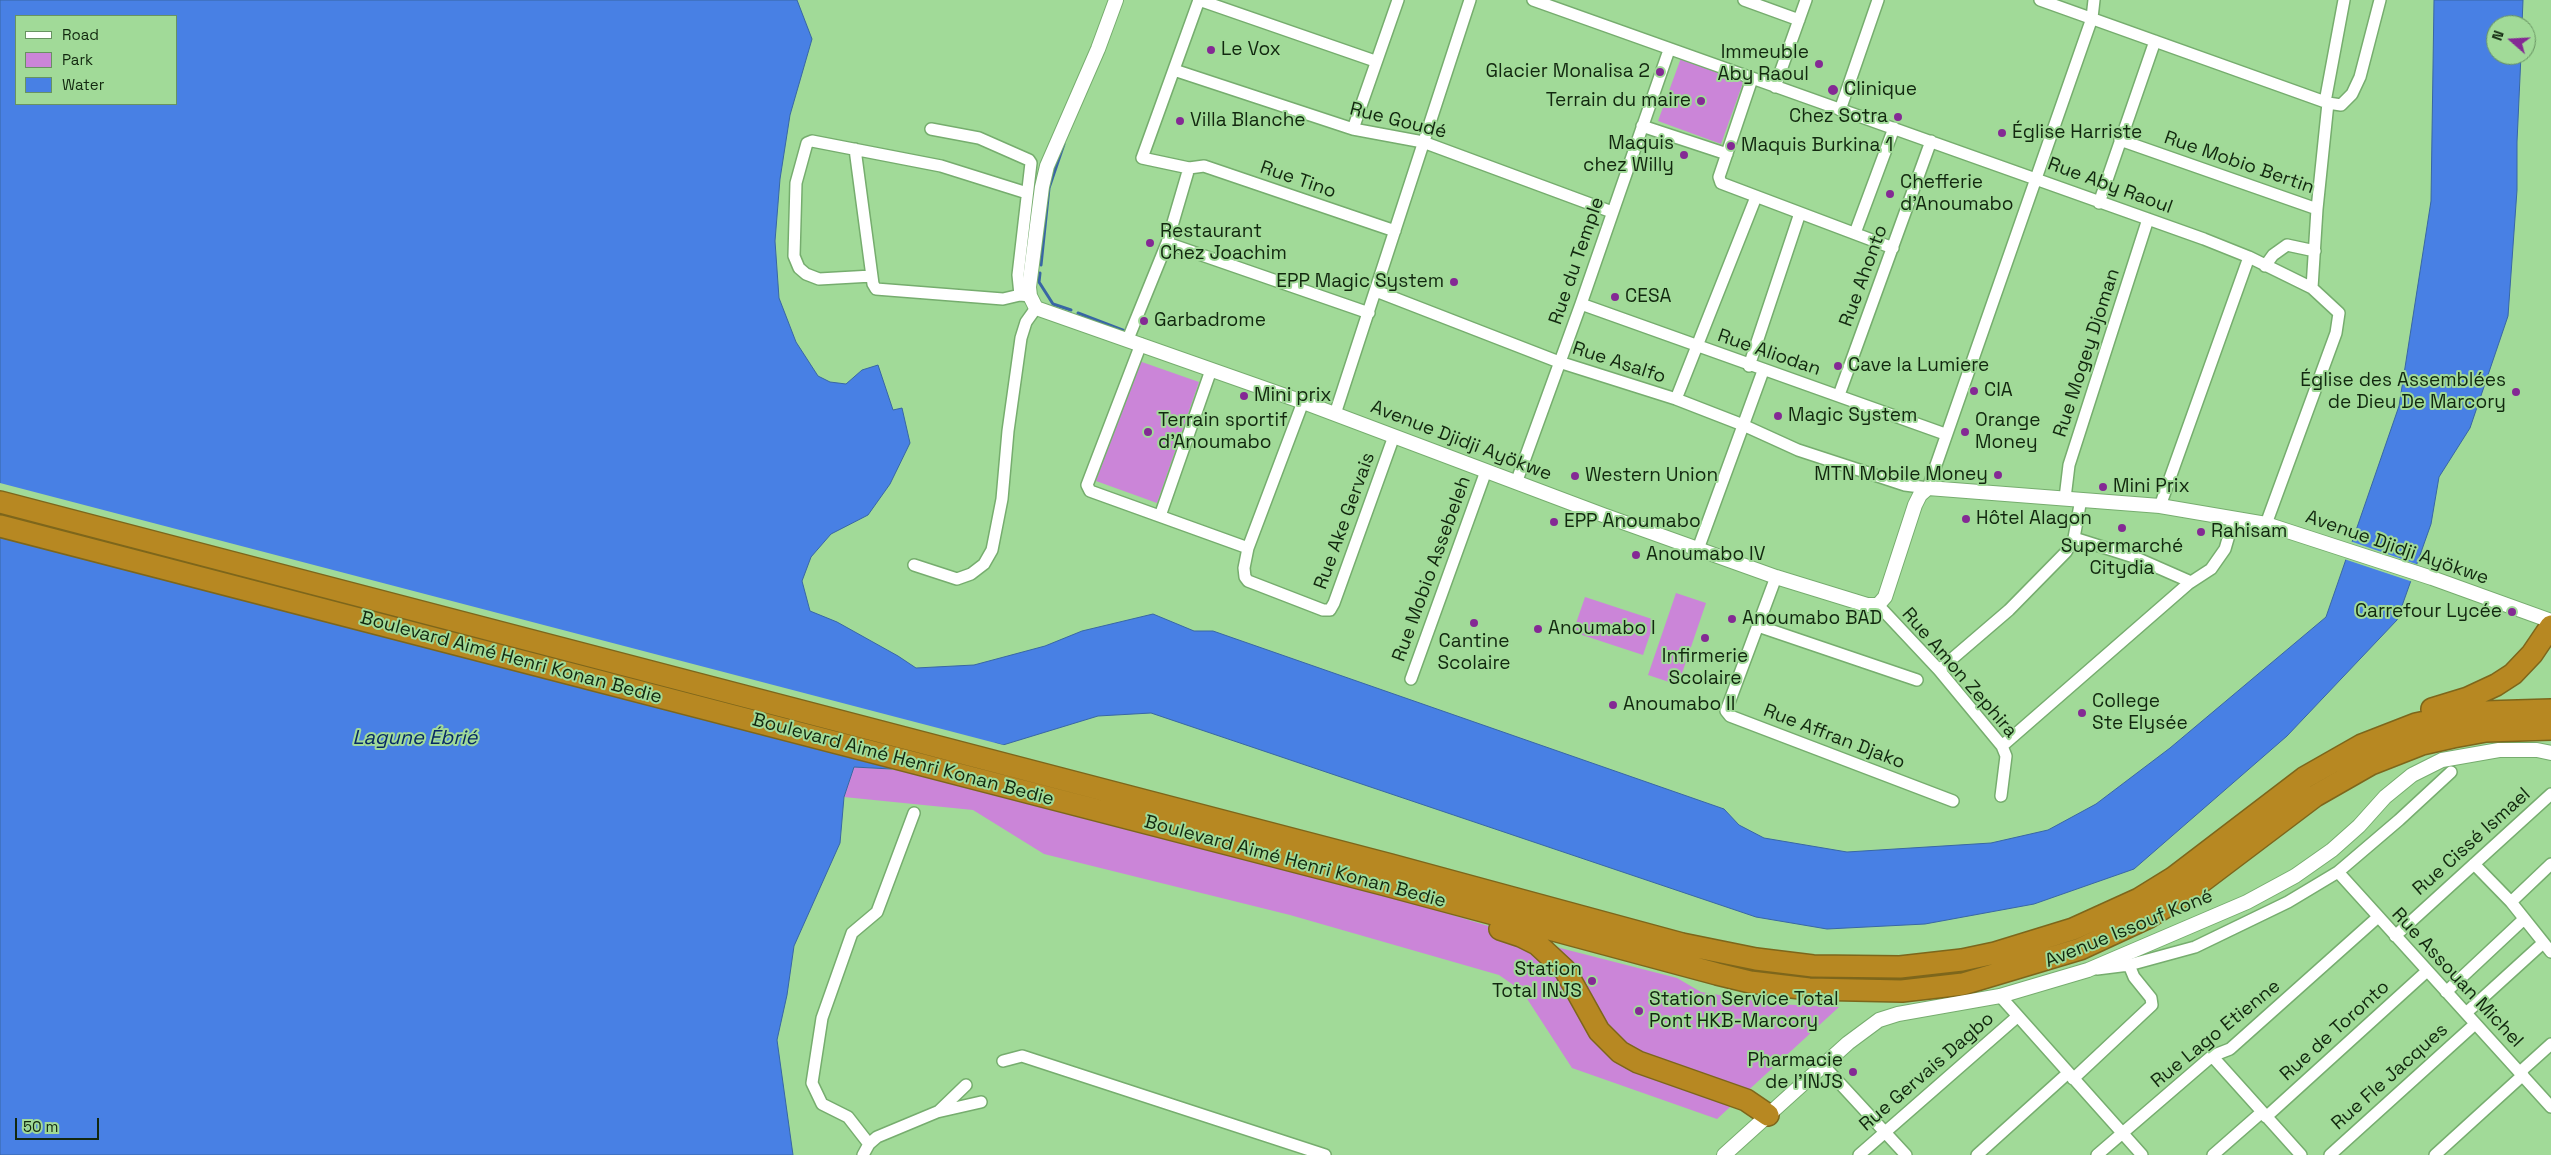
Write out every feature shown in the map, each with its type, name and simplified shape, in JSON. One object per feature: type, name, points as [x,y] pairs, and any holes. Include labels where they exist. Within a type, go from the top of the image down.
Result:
[{"type":"highway","name":"Boulevard Aimé Henri Konan Bedie","points":[[0,502],[1052,788],[1386,885],[1750,982],[1809,989],[1859,992],[1902,991],[1963,984],[2080,949],[2149,917],[2228,864],[2276,824],[2315,796],[2371,764],[2422,744],[2453,737],[2486,731],[2551,729]]},
{"type":"highway","name":"Boulevard Aimé Henri Konan Bedie","points":[[0,526],[1698,948],[1756,960],[1804,966],[1900,967],[1995,954],[2073,930],[2107,915],[2173,878],[2304,778],[2362,745],[2416,724],[2449,717],[2485,712],[2551,710]]},
{"type":"highway","points":[[2390,734],[2406,718],[2468,698],[2513,674],[2532,654],[2551,626]]},
{"type":"highway","points":[[1386,885],[1483,924],[1521,936],[1537,944],[1566,970],[1599,1031],[1620,1052],[1638,1062],[1746,1100],[1768,1115]]},
{"type":"street","points":[[914,565],[957,580],[971,574],[984,564],[992,550],[1002,499],[1008,431],[1021,338],[1026,322],[1041,196],[1047,166],[1098,49],[1116,0]]},
{"type":"street","points":[[1174,70],[1200,0],[1375,61]]},
{"type":"street","points":[[1353,129],[1375,61],[1398,0]]},
{"type":"street","points":[[1335,414],[1470,0]]},
{"type":"street","points":[[1744,0],[1799,20]]},
{"type":"street","points":[[1775,87],[1806,0]]},
{"type":"street","points":[[1840,110],[1878,0]]},
{"type":"street","points":[[2040,0],[2327,102],[2341,105],[2352,94],[2360,77],[2379,0]]},
{"type":"street","points":[[1878,605],[1884,597],[1915,505],[1920,495],[1928,488],[1945,434],[2037,179],[2092,18],[2094,0]]},
{"type":"street","points":[[2312,288],[2327,102],[2344,0]]},
{"type":"street","name":"Rue Aby Raoul","points":[[1537,1],[1669,50],[1931,141],[2098,203],[2148,219],[2250,257],[2312,288],[2339,312],[2336,332],[2266,524]]},
{"type":"street","points":[[2098,203],[2155,41]]},
{"type":"street","name":"Rue du Temple","points":[[1516,483],[1581,304],[1669,50]]},
{"type":"street","name":"Rue Goudé","points":[[1174,70],[1353,129],[1423,142],[1612,212]]},
{"type":"street","name":"Rue Tino","points":[[1174,70],[1142,158],[1189,168],[1204,166],[1395,231]]},
{"type":"street","points":[[1752,79],[1719,180],[1721,183],[1893,248]]},
{"type":"street","points":[[1642,126],[1727,154]]},
{"type":"street","points":[[1855,233],[1894,128]]},
{"type":"street","points":[[931,130],[979,138],[1026,157],[1031,163],[1018,275],[1028,300]]},
{"type":"street","name":"Rue Mobio Bertin","points":[[2120,140],[2317,209]]},
{"type":"street","points":[[872,276],[819,279],[806,274],[799,268],[794,256],[796,183],[807,143],[812,141],[940,166],[1027,193]]},
{"type":"street","name":"Rue Ahonto","points":[[1839,395],[1931,141]]},
{"type":"street","points":[[855,149],[872,276],[876,289],[1028,300]]},
{"type":"street","points":[[1189,168],[1167,243],[1087,485],[1096,494],[1248,548]]},
{"type":"street","name":"Rue Asalfo","points":[[1376,292],[1559,362],[1676,399],[1756,197]]},
{"type":"street","points":[[1749,366],[1800,213]]},
{"type":"street","name":"Rue Mogey Djoman","points":[[2066,498],[2070,465],[2148,219]]},
{"type":"street","points":[[1167,243],[1369,313]]},
{"type":"street","points":[[2265,266],[2272,255],[2287,245],[2315,251]]},
{"type":"street","points":[[2160,506],[2250,257]]},
{"type":"street","name":"Avenue Djidji Ayökwe","points":[[1028,300],[1134,342],[1303,402],[1516,483],[1776,577],[1867,605],[1878,605]]},
{"type":"street","name":"Rue Aliodan","points":[[1581,304],[1763,371],[1839,395],[1945,434]]},
{"type":"street","points":[[1160,516],[1211,370]]},
{"type":"street","points":[[1698,549],[1763,371]]},
{"type":"street","points":[[1676,399],[1743,425],[1798,450],[1905,485],[1928,488]]},
{"type":"street","name":"Rue Ake Gervais","points":[[1303,402],[1248,548],[1244,568],[1245,577],[1248,581],[1323,610],[1330,610],[1394,436]]},
{"type":"street","name":"Rue Mobio Assebeleh","points":[[1411,679],[1486,471]]},
{"type":"street","name":"Avenue Djidji Ayökwe","points":[[1928,488],[2160,506],[2266,524],[2432,578],[2551,621]]},
{"type":"street","points":[[1938,670],[2037,583],[2066,552],[2074,538],[2081,499]]},
{"type":"street","points":[[2002,746],[2191,582],[2211,569],[2225,549],[2234,518]]},
{"type":"street","points":[[2074,538],[2134,557],[2191,582]]},
{"type":"street","name":"Rue Affran Djako","points":[[1776,577],[1726,711],[1730,716],[1953,801]]},
{"type":"street","name":"Rue Amon Zephira","points":[[1878,605],[1938,670],[2002,746],[2006,756],[2001,796]]},
{"type":"street","points":[[1758,626],[1918,680]]},
{"type":"street","name":"Avenue Issouf Koné","points":[[1724,1155],[1823,1064],[1879,1020],[1898,1014],[2000,996],[2088,970],[2248,902],[2295,876],[2332,850],[2385,797],[2412,775],[2442,760],[2499,750],[2551,752]]},
{"type":"street","points":[[2088,970],[2129,965],[2195,947],[2236,929],[2288,902],[2338,872],[2400,820],[2451,772]]},
{"type":"street","name":"Rue Cissé Ismael","points":[[2395,936],[2551,794]]},
{"type":"street","points":[[869,1144],[848,1117],[822,1104],[812,1083],[822,1018],[852,933],[877,912],[914,813]]},
{"type":"street","points":[[2466,1013],[2547,947],[2511,902],[2474,864]]},
{"type":"street","points":[[2511,902],[2551,864]]},
{"type":"street","name":"Rue Assouan Michel","points":[[2338,872],[2551,1107]]},
{"type":"street","name":"Rue Lago Etienne","points":[[2096,1155],[2130,1128],[2212,1056],[2230,1049],[2378,917]]},
{"type":"street","points":[[2446,992],[2524,919]]},
{"type":"street","points":[[1977,1155],[2152,1005],[2151,998],[2134,977],[2129,965]]},
{"type":"street","name":"Rue de Toronto","points":[[2213,1155],[2264,1114],[2427,971]]},
{"type":"street","points":[[2000,996],[2142,1155]]},
{"type":"street","name":"Rue Gervais Dagbo","points":[[1859,1155],[2018,1016]]},
{"type":"street","name":"Rue Fle Jacques","points":[[2330,1155],[2475,1024]]},
{"type":"street","points":[[2435,1155],[2551,1044]]},
{"type":"street","points":[[1004,1061],[1022,1056],[1325,1155]]},
{"type":"street","points":[[2212,1056],[2301,1155]]},
{"type":"street","points":[[1823,1064],[1906,1155]]},
{"type":"street","points":[[938,1112],[966,1085]]},
{"type":"street","points":[[863,1155],[869,1144],[877,1137],[938,1112],[981,1102]]},
{"type":"green space","name":"Terrain du maire","points":[[1681,58],[1744,80],[1721,144],[1658,121]]},
{"type":"green space","name":"Terrain sportif d'Anoumabo","points":[[1139,361],[1199,382],[1157,503],[1096,481]]},
{"type":"green space","points":[[1676,593],[1706,603],[1678,685],[1648,675]]},
{"type":"green space","points":[[1585,597],[1655,620],[1643,655],[1573,632]]},
{"type":"green space","points":[[854,767],[898,770],[1384,894],[1560,948],[1677,978],[1701,992],[1774,1004],[1839,1007],[1717,1119],[1572,1068],[1522,991],[1499,975],[1290,915],[1044,854],[973,810],[844,797]]},
{"type":"water","name":"Lagune Ébrié","points":[[0,0],[797,0],[812,39],[790,115],[780,179],[775,241],[779,298],[796,342],[818,376],[830,382],[846,384],[862,370],[878,365],[893,410],[902,408],[910,443],[890,484],[868,515],[831,534],[811,557],[802,581],[810,611],[837,622],[916,668],[974,665],[1045,646],[1082,631],[1153,614],[1194,631],[1213,631],[1724,809],[1739,825],[1764,838],[1847,852],[1991,843],[2048,830],[2096,804],[2170,748],[2326,617],[2399,406],[2431,201],[2434,0],[2523,0],[2522,15],[2486,15],[2486,65],[2521,65],[2517,190],[2508,316],[2470,428],[2439,477],[2431,524],[2397,620],[2287,736],[2134,869],[2034,904],[1925,924],[1827,929],[1756,917],[1151,713],[1098,716],[1003,745],[996,743],[891,769],[854,767],[844,797],[840,843],[794,946],[787,995],[777,1040],[793,1155],[0,1155]]},
{"type":"pier","points":[[0,483],[1007,746],[996,746],[899,770],[0,536]]},
{"type":"pier","points":[[2350,541],[2419,565],[2413,582],[2344,559]]},
{"type":"waterway","points":[[1041,265],[1049,188],[1064,144]]},
{"type":"waterway","points":[[1040,273],[1039,282],[1053,304],[1071,310]]},
{"type":"waterway","points":[[1078,313],[1125,331]]},
{"type":"place","name":"Le Vox","points":[[1211,50]]},
{"type":"place","name":"Immeuble Aby Raoul","points":[[1819,64]]},
{"type":"place","name":"Glacier Monalisa 2","points":[[1660,72]]},
{"type":"place","name":"Clinique","points":[[1833,90]]},
{"type":"place","name":"Terrain du maire","points":[[1701,101]]},
{"type":"place","name":"Chez Sotra","points":[[1898,117]]},
{"type":"place","name":"Villa Blanche","points":[[1180,121]]},
{"type":"place","name":"Église Harriste","points":[[2002,133]]},
{"type":"place","name":"Maquis Burkina 1","points":[[1731,146]]},
{"type":"place","name":"Maquis chez Willy","points":[[1684,155]]},
{"type":"place","name":"Chefferie d'Anoumabo","points":[[1890,194]]},
{"type":"place","name":"Restaurant Chez Joachim","points":[[1150,243]]},
{"type":"place","name":"EPP Magic System","points":[[1454,282]]},
{"type":"place","name":"CESA","points":[[1615,297]]},
{"type":"place","name":"Garbadrome","points":[[1144,321]]},
{"type":"place","name":"Cave la Lumiere","points":[[1838,366]]},
{"type":"place","name":"CIA","points":[[1974,391]]},
{"type":"place","name":"Église des Assemblées de Dieu De Marcory","points":[[2516,392]]},
{"type":"place","name":"Mini prix","points":[[1244,396]]},
{"type":"place","name":"Magic System","points":[[1778,416]]},
{"type":"place","name":"Terrain sportif d'Anoumabo","points":[[1148,432]]},
{"type":"place","name":"Orange Money","points":[[1965,432]]},
{"type":"place","name":"MTN Mobile Money","points":[[1998,475]]},
{"type":"place","name":"Western Union","points":[[1575,476]]},
{"type":"place","name":"Mini Prix","points":[[2103,487]]},
{"type":"place","name":"Hôtel Alagon","points":[[1966,519]]},
{"type":"place","name":"EPP Anoumabo","points":[[1554,522]]},
{"type":"place","name":"Supermarché Citydia","points":[[2122,528]]},
{"type":"place","name":"Rahisam","points":[[2201,532]]},
{"type":"place","name":"Anoumabo IV","points":[[1636,555]]},
{"type":"place","name":"Carrefour Lycée","points":[[2512,612]]},
{"type":"place","name":"Anoumabo BAD","points":[[1732,619]]},
{"type":"place","name":"Cantine Scolaire","points":[[1474,623]]},
{"type":"place","name":"Anoumabo I","points":[[1538,629]]},
{"type":"place","name":"Infirmerie Scolaire","points":[[1705,638]]},
{"type":"place","name":"Anoumabo II","points":[[1613,705]]},
{"type":"place","name":"College Ste Elysée","points":[[2082,713]]},
{"type":"place","name":"Station Total INJS","points":[[1592,981]]},
{"type":"place","name":"Station Service Total Pont HKB-Marcory","points":[[1639,1011]]},
{"type":"place","name":"Pharmacie de l'INJS","points":[[1853,1072]]}]
